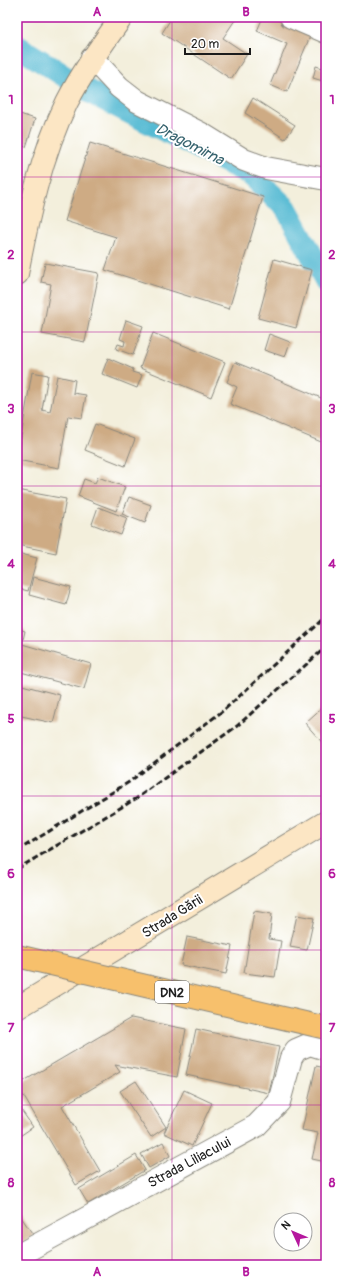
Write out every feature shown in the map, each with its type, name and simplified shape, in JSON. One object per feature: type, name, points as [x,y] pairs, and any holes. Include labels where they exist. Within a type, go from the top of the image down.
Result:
[{"type":"main road","name":"DN2","points":[[17,956],[326,1028]]},
{"type":"street","points":[[17,274],[25,230],[46,153],[68,101],[88,64],[122,17]]},
{"type":"street","points":[[291,17],[326,32]]},
{"type":"street","points":[[88,64],[137,101],[202,134],[244,160],[266,168],[326,179]]},
{"type":"street","name":"Strada Gării","points":[[17,1008],[326,822]]},
{"type":"street","name":"Strada Liliacului","points":[[17,1256],[256,1126],[278,1102],[291,1058],[296,1050],[310,1044],[326,1048]]},
{"type":"building","points":[[172,17],[237,17],[223,38],[247,54],[231,79],[162,33]]},
{"type":"building","points":[[263,17],[270,17],[311,34],[287,92],[270,85],[287,44],[257,31]]},
{"type":"building","points":[[316,66],[326,69],[326,82],[313,78]]},
{"type":"building","points":[[253,98],[295,125],[285,139],[245,113]]},
{"type":"building","points":[[17,113],[35,119],[26,147],[17,144]]},
{"type":"building","points":[[90,143],[263,197],[229,309],[105,270],[116,237],[65,221]]},
{"type":"building","points":[[274,259],[312,270],[296,328],[258,318]]},
{"type":"building","points":[[45,263],[99,273],[85,342],[42,334],[51,284],[41,282]]},
{"type":"building","points":[[126,320],[143,326],[133,355],[116,349],[118,344],[124,346],[125,341],[120,339]]},
{"type":"building","points":[[153,333],[225,362],[211,397],[140,368]]},
{"type":"building","points":[[269,334],[290,342],[285,357],[264,350]]},
{"type":"building","points":[[108,358],[133,369],[132,372],[142,375],[137,388],[102,374]]},
{"type":"building","points":[[235,362],[326,400],[326,444],[230,404],[237,387],[227,382]]},
{"type":"building","points":[[32,372],[48,375],[42,410],[50,412],[57,376],[75,380],[73,393],[86,395],[82,418],[68,416],[59,468],[17,460]]},
{"type":"building","points":[[95,424],[135,439],[125,466],[85,450]]},
{"type":"building","points":[[98,477],[125,487],[116,511],[78,496],[84,479],[95,483]]},
{"type":"building","points":[[17,490],[66,499],[56,553],[17,545]]},
{"type":"building","points":[[129,497],[151,505],[145,523],[122,514]]},
{"type":"building","points":[[98,507],[127,518],[121,535],[92,524]]},
{"type":"building","points":[[17,553],[37,558],[28,591],[17,588]]},
{"type":"building","points":[[33,577],[71,587],[66,605],[29,595]]},
{"type":"building","points":[[17,628],[25,631],[22,644],[91,664],[84,689],[17,671]]},
{"type":"building","points":[[22,685],[60,695],[53,723],[17,715]]},
{"type":"building","points":[[326,704],[326,747],[305,723]]},
{"type":"building","points":[[254,911],[272,914],[269,939],[281,941],[275,977],[244,973]]},
{"type":"building","points":[[297,915],[314,918],[307,950],[290,947]]},
{"type":"building","points":[[187,937],[232,946],[226,974],[181,965]]},
{"type":"building","points":[[131,1018],[186,1029],[177,1077],[115,1065],[120,1072],[62,1106],[100,1171],[76,1185],[17,1085]]},
{"type":"building","points":[[196,1029],[279,1047],[269,1093],[186,1075]]},
{"type":"building","points":[[316,1066],[326,1068],[326,1162],[312,1159],[318,1133],[302,1130]]},
{"type":"building","points":[[136,1081],[166,1127],[151,1137],[120,1091]]},
{"type":"building","points":[[184,1090],[212,1103],[192,1146],[164,1133]]},
{"type":"building","points":[[17,1104],[33,1127],[17,1138]]},
{"type":"building","points":[[163,1142],[170,1156],[149,1168],[141,1154]]},
{"type":"building","points":[[136,1155],[145,1170],[88,1204],[79,1189]]},
{"type":"building","points":[[17,1211],[34,1236],[17,1246]]},
{"type":"waterway","name":"Dragomirna","points":[[17,46],[97,96],[250,174],[286,208],[326,281]]},
{"type":"railway","points":[[17,851],[129,782],[224,710],[326,617]]},
{"type":"railway","points":[[17,869],[137,798],[237,726],[326,647]]}]
